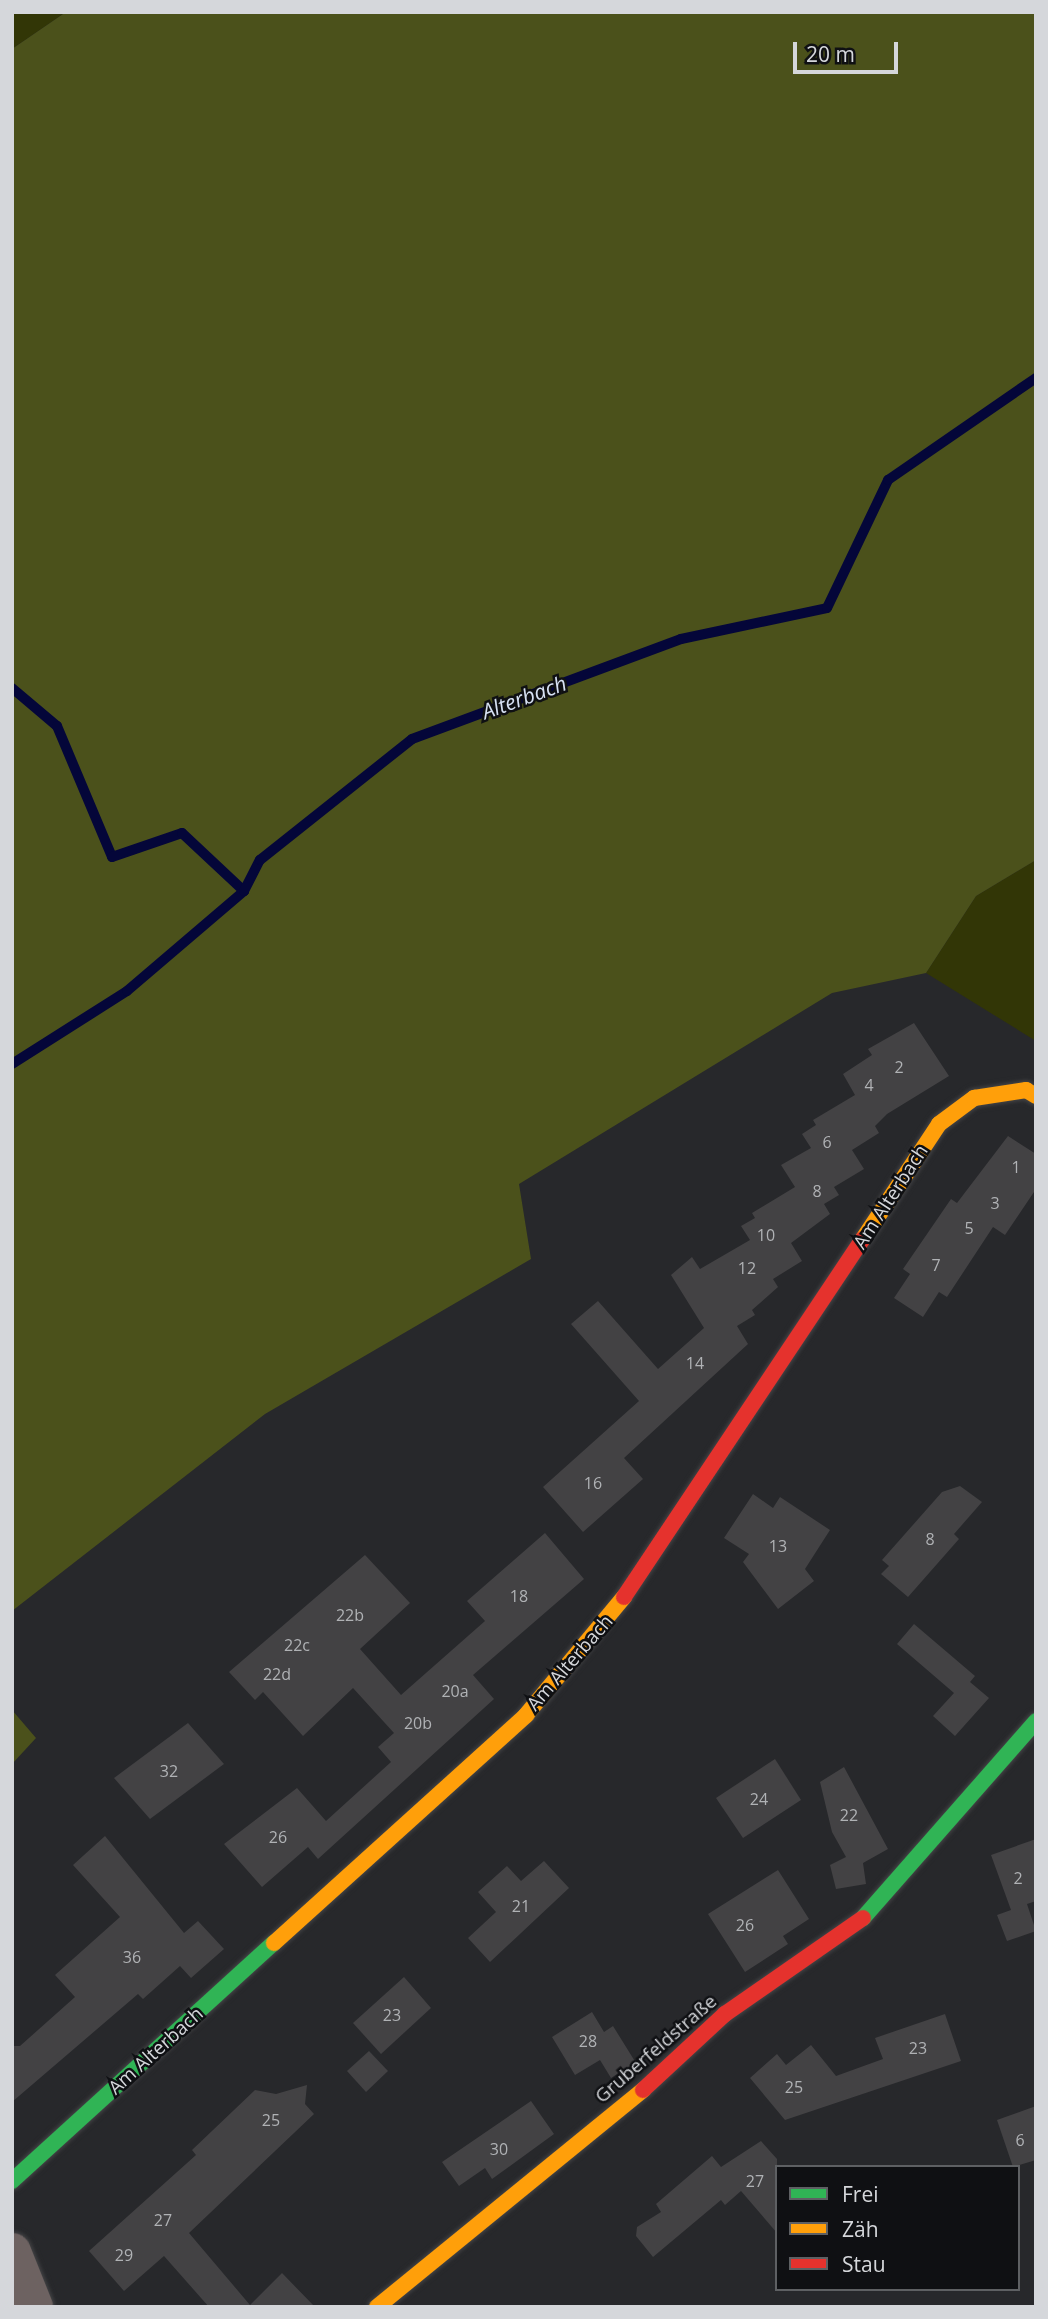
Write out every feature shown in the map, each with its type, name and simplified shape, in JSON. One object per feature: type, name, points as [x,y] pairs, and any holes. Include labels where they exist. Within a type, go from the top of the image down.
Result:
[{"type":"street","name":"Am Alterbach","points":[[12,2181],[526,1715],[612,1616],[939,1124],[974,1098],[1026,1090],[1036,1096]]},
{"type":"street","name":"Gruberfeldstraße","points":[[377,2307],[647,2087],[725,2014],[868,1916],[1035,1725]]},
{"type":"street","points":[[12,2252],[34,2307]]},
{"type":"green space","points":[[12,12],[66,12],[12,49]]},
{"type":"green space","points":[[66,12],[1036,12],[1036,860],[976,896],[926,973],[832,993],[519,1184],[531,1259],[265,1414],[12,1611],[12,49]]},
{"type":"green space","points":[[1036,860],[1036,1041],[926,973],[976,896]]},
{"type":"green space","points":[[12,1710],[36,1738],[12,1764]]},
{"type":"building","points":[[914,1023],[949,1076],[887,1114],[875,1126],[879,1133],[852,1150],[864,1169],[834,1187],[839,1195],[824,1204],[830,1214],[791,1243],[802,1261],[773,1279],[778,1287],[752,1310],[755,1315],[737,1326],[748,1344],[624,1458],[643,1479],[583,1532],[543,1487],[639,1401],[571,1324],[598,1301],[658,1369],[704,1328],[671,1275],[692,1257],[700,1269],[750,1240],[741,1226],[755,1218],[752,1213],[795,1187],[781,1165],[811,1148],[802,1134],[816,1125],[813,1120],[855,1095],[843,1074],[872,1055],[868,1049]]},
{"type":"building","points":[[1008,1136],[1036,1154],[1036,1189],[1005,1235],[993,1227],[947,1297],[939,1292],[923,1317],[894,1298],[910,1274],[903,1269],[951,1199],[957,1203]]},
{"type":"building","points":[[960,1486],[982,1502],[954,1534],[959,1539],[908,1597],[881,1574],[889,1566],[882,1560],[942,1492]]},
{"type":"building","points":[[753,1494],[773,1508],[780,1497],[830,1530],[805,1569],[814,1581],[778,1609],[743,1562],[749,1554],[724,1538]]},
{"type":"building","points":[[545,1533],[584,1579],[473,1675],[494,1699],[318,1859],[308,1847],[262,1887],[224,1844],[297,1788],[326,1821],[391,1762],[378,1747],[394,1733],[353,1688],[303,1736],[263,1692],[255,1700],[229,1672],[365,1555],[410,1603],[360,1649],[401,1695],[485,1621],[467,1601]]},
{"type":"building","points":[[914,1624],[975,1676],[970,1682],[989,1698],[955,1736],[933,1716],[954,1693],[897,1644]]},
{"type":"building","points":[[188,1723],[224,1764],[150,1819],[114,1778]]},
{"type":"building","points":[[775,1759],[801,1800],[743,1838],[716,1798]]},
{"type":"building","points":[[844,1767],[888,1849],[863,1863],[866,1884],[836,1889],[830,1865],[846,1857],[832,1832],[820,1782]]},
{"type":"building","points":[[105,1836],[184,1933],[198,1921],[224,1949],[191,1978],[180,1966],[143,1999],[138,1994],[12,2102],[12,2046],[20,2046],[75,1997],[55,1975],[120,1917],[73,1865]]},
{"type":"building","points":[[1036,1839],[1036,1901],[1027,1904],[1036,1931],[1007,1941],[997,1915],[1011,1910],[991,1855]]},
{"type":"building","points":[[544,1861],[569,1888],[490,1962],[468,1938],[496,1912],[478,1892],[507,1866],[521,1881]]},
{"type":"building","points":[[778,1870],[809,1919],[783,1936],[788,1944],[745,1972],[708,1914]]},
{"type":"building","points":[[404,1977],[431,2008],[381,2054],[353,2023]]},
{"type":"building","points":[[592,2012],[604,2032],[613,2026],[636,2063],[611,2078],[600,2060],[575,2075],[552,2037]]},
{"type":"building","points":[[945,2014],[961,2061],[785,2120],[750,2078],[777,2054],[786,2065],[811,2045],[836,2076],[883,2059],[875,2038]]},
{"type":"building","points":[[369,2051],[388,2071],[366,2092],[347,2071]]},
{"type":"building","points":[[307,2085],[305,2104],[314,2114],[189,2233],[250,2305],[282,2273],[315,2307],[209,2307],[164,2256],[124,2291],[89,2251],[196,2155],[192,2150],[255,2090],[276,2094]]},
{"type":"building","points":[[531,2101],[554,2134],[492,2179],[485,2168],[459,2186],[442,2162]]},
{"type":"building","points":[[1036,2106],[1036,2160],[1012,2165],[997,2120]]},
{"type":"building","points":[[761,2141],[777,2159],[775,2231],[741,2191],[725,2205],[721,2200],[653,2257],[636,2236],[637,2227],[661,2212],[656,2204],[712,2156],[721,2167]]},
{"type":"waterway","name":"Alterbach","points":[[12,1064],[127,991],[244,891],[260,860],[412,739],[681,639],[827,608],[888,480],[1036,378]]},
{"type":"waterway","points":[[12,688],[57,726],[112,857],[182,833],[244,891]]},
{"type":"traffic: fast","points":[[863,1918],[1036,1721]]},
{"type":"traffic: fast","points":[[12,2181],[274,1943]]},
{"type":"traffic: slow","points":[[863,1239],[939,1124],[974,1098],[1026,1090],[1036,1096]]},
{"type":"traffic: slow","points":[[274,1943],[526,1715],[624,1597]]},
{"type":"traffic: slow","points":[[377,2307],[643,2090]]},
{"type":"traffic: jam","points":[[624,1597],[863,1239]]},
{"type":"traffic: jam","points":[[643,2090],[725,2014],[863,1918]]}]
